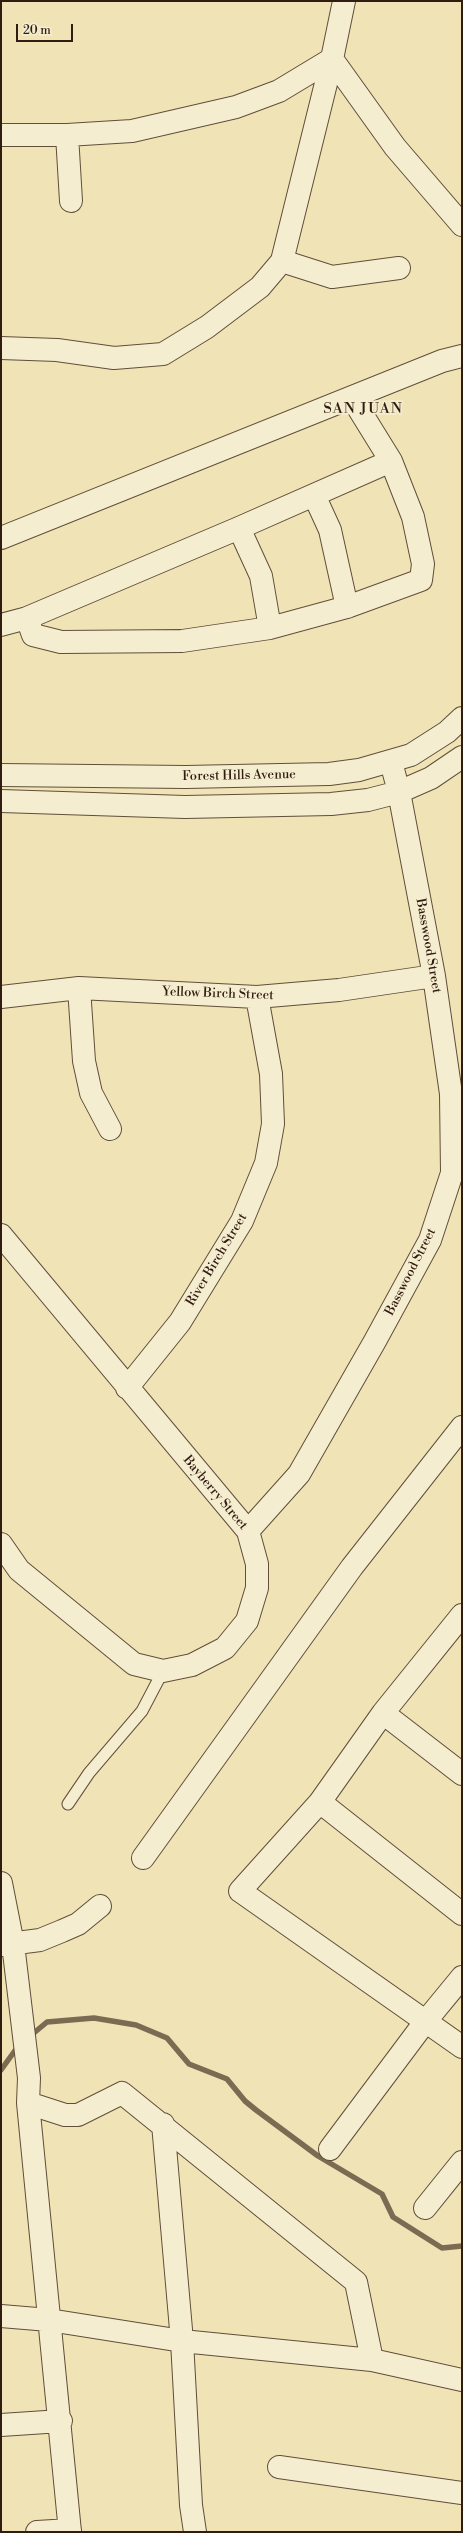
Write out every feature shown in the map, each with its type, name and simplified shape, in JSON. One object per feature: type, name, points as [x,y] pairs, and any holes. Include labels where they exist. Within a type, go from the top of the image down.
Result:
[{"type":"street","points":[[1,348],[57,350],[114,358],[163,354],[207,327],[260,287],[282,261],[332,59],[344,1]]},
{"type":"street","points":[[1,135],[66,135],[132,131],[236,107],[279,91],[332,59]]},
{"type":"street","points":[[332,59],[395,146],[462,225]]},
{"type":"street","points":[[66,135],[71,202]]},
{"type":"street","points":[[282,261],[332,277],[398,268]]},
{"type":"street","points":[[1,538],[442,361],[462,356]]},
{"type":"street","points":[[27,618],[32,635],[61,642],[182,641],[270,628],[347,606],[421,580],[423,574],[413,516],[391,461],[352,398]]},
{"type":"street","points":[[1,625],[27,618],[239,528],[391,461]]},
{"type":"street","points":[[314,495],[330,530],[347,606]]},
{"type":"street","points":[[239,528],[261,576],[270,628]]},
{"type":"street","name":"Forest Hills Avenue","points":[[1,775],[186,777],[329,774],[359,770],[391,762],[427,746],[462,718]]},
{"type":"street","points":[[1,801],[185,807],[286,806],[360,801],[399,792],[430,778],[462,757]]},
{"type":"street","name":"Basswood Street","points":[[248,1531],[299,1474],[430,1240],[452,1173],[451,1094],[434,976],[399,792],[391,762]]},
{"type":"street","name":"Yellow Birch Street","points":[[1,997],[79,988],[257,997],[339,990],[434,976]]},
{"type":"street","points":[[79,988],[84,1061],[92,1093],[110,1129]]},
{"type":"street","name":"River Birch Street","points":[[127,1388],[180,1322],[205,1282],[242,1221],[266,1163],[273,1124],[271,1074],[257,997]]},
{"type":"street","name":"Bayberry Street","points":[[1,1235],[127,1388],[248,1531],[257,1564],[257,1588],[248,1621],[225,1648],[192,1665],[163,1671],[134,1664],[19,1570],[1,1544]]},
{"type":"street","points":[[143,1858],[352,1567],[462,1427]]},
{"type":"street","points":[[462,1615],[383,1713],[320,1802],[240,1891],[462,2047]]},
{"type":"street","points":[[383,1713],[462,1774]]},
{"type":"street","points":[[320,1802],[462,1914]]},
{"type":"street","points":[[1,1883],[7,1945],[22,2028],[29,2078],[28,2103],[49,2320],[61,2421],[70,2531],[37,2532]]},
{"type":"street","points":[[7,1945],[40,1940],[62,1931],[78,1924],[100,1906]]},
{"type":"street","points":[[330,2148],[425,2022],[462,1977]]},
{"type":"street","points":[[28,2103],[65,2115],[78,2115],[122,2093],[163,2124],[356,2282],[372,2360]]},
{"type":"street","points":[[163,2124],[182,2341],[191,2504],[195,2532]]},
{"type":"street","points":[[426,2208],[462,2162]]},
{"type":"street","points":[[1,2316],[49,2320],[182,2341],[372,2360],[462,2380]]},
{"type":"street","points":[[1,2425],[61,2421]]},
{"type":"street","points":[[279,2467],[462,2493]]},
{"type":"lane","points":[[68,1804],[89,1773],[142,1711],[163,1671]]},
{"type":"waterway","points":[[29,2037],[47,2022],[94,2018],[136,2025],[167,2038],[189,2064],[227,2079],[245,2101],[256,2110],[318,2156],[382,2194],[393,2217],[442,2248],[462,2246]]},
{"type":"waterway","points":[[1,2070],[19,2045]]},
{"type":"district","name":"SAN JUAN","points":[[363,409]]}]
